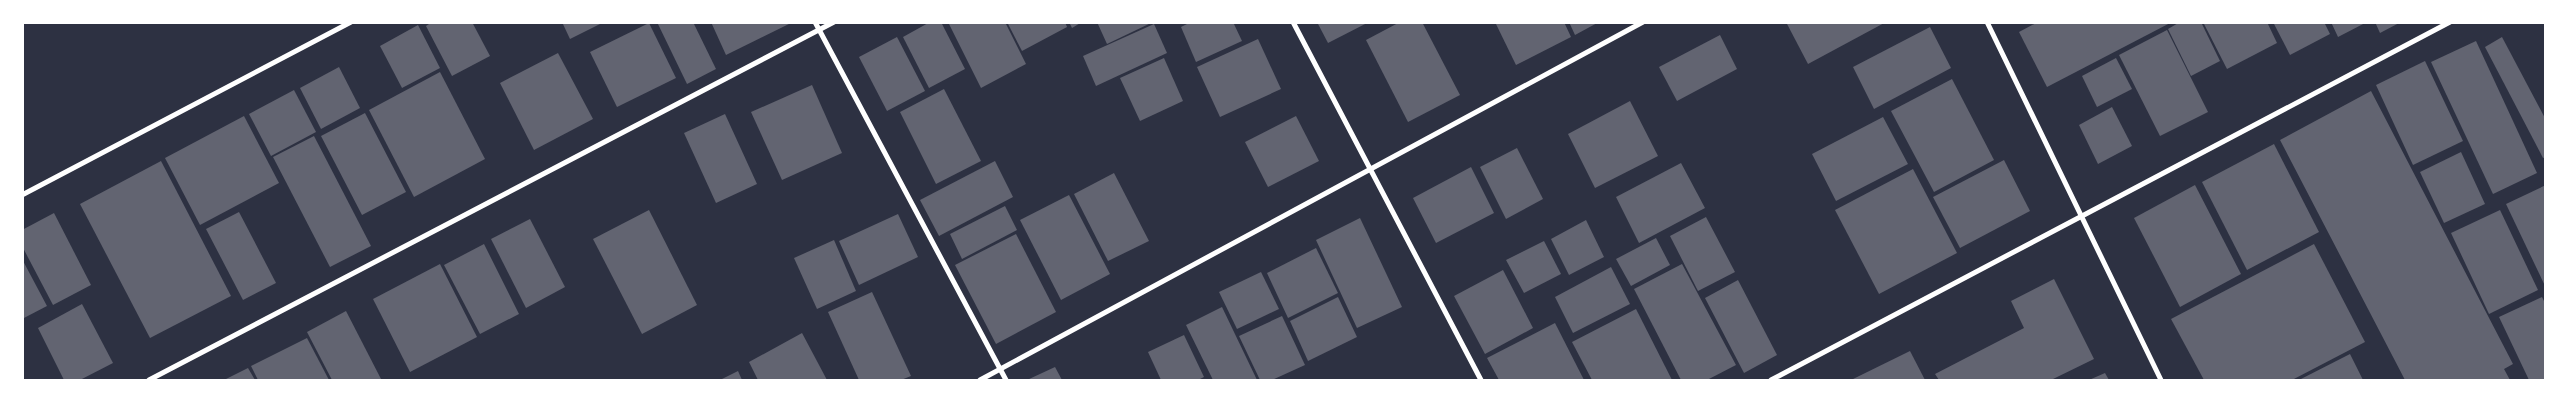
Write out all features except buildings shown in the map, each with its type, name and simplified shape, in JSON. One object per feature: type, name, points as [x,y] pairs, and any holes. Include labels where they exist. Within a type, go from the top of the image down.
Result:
[{"type":"street","points":[[22,195],[350,22]]},
{"type":"street","points":[[815,22],[1006,380]]},
{"type":"street","points":[[149,380],[834,22]]},
{"type":"street","points":[[1293,22],[1481,380]]},
{"type":"street","points":[[980,380],[1643,22]]},
{"type":"street","points":[[1987,22],[2161,380]]},
{"type":"street","points":[[1771,380],[2450,22]]}]
